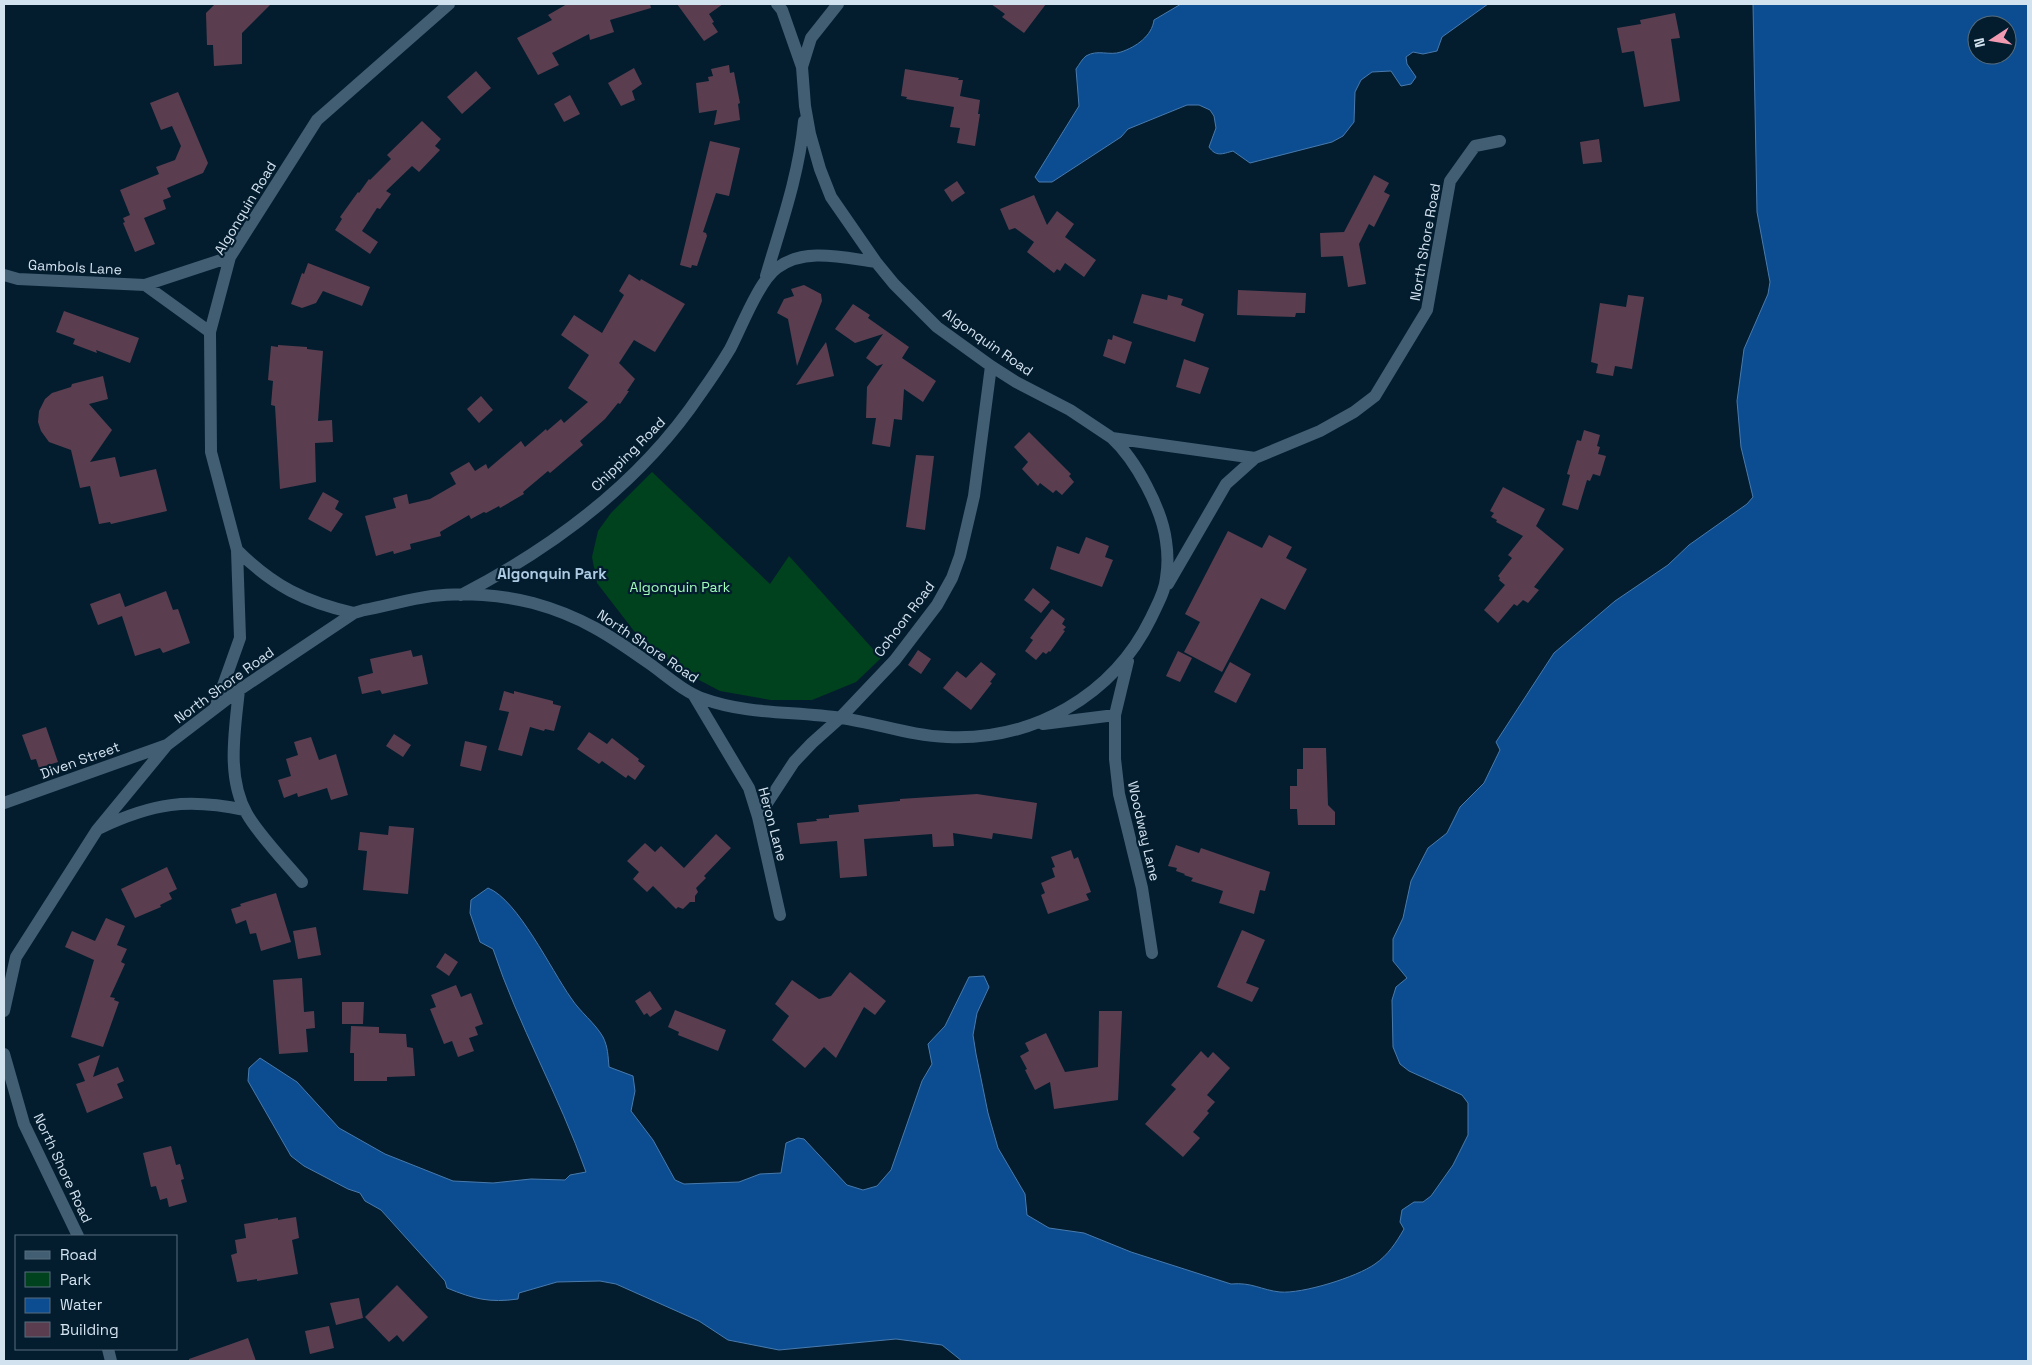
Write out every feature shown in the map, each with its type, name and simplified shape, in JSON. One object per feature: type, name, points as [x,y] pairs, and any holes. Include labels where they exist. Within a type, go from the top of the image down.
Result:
[{"type":"street","name":"Algonquin Road","points":[[215,708],[240,638],[237,550],[211,452],[210,332],[230,257],[317,120],[449,4]]},
{"type":"street","name":"Algonquin Road","points":[[778,4],[782,10],[802,67],[806,106],[815,152],[831,197],[876,262],[894,284],[937,327],[1016,382],[1070,410],[1112,438],[1255,458]]},
{"type":"street","points":[[802,67],[810,38],[838,4]]},
{"type":"street","name":"Chipping Road","points":[[461,595],[498,576],[542,547],[602,503],[640,467],[676,428],[701,394],[729,351],[763,284],[789,200],[802,143],[806,106]]},
{"type":"street","name":"North Shore Road","points":[[4,1012],[16,957],[97,830],[167,745],[238,690],[354,614],[432,596],[498,597],[532,603],[581,618],[614,638],[693,694],[740,709],[840,718],[911,733],[946,737],[980,737],[1014,731],[1052,717],[1096,689],[1115,673],[1129,655],[1142,635],[1165,587],[1226,484],[1255,458],[1320,431],[1354,412],[1375,396],[1428,310],[1450,181],[1475,146],[1500,141]]},
{"type":"street","name":"Chipping Road","points":[[763,284],[777,267],[792,259],[813,255],[876,262]]},
{"type":"street","name":"Gambols Lane","points":[[4,275],[18,280],[145,285],[230,257]]},
{"type":"street","points":[[145,285],[210,332]]},
{"type":"street","name":"Cohoon Road","points":[[758,817],[794,762],[840,718],[894,660],[937,605],[952,578],[960,556],[974,496],[991,366]]},
{"type":"street","name":"North Shore Road","points":[[1112,438],[1120,445],[1144,482],[1159,516],[1166,539],[1168,563],[1165,587]]},
{"type":"street","points":[[237,550],[257,570],[277,585],[305,600],[354,614]]},
{"type":"street","name":"Woodway Lane","points":[[1129,655],[1115,715],[1115,759],[1119,794],[1142,888],[1152,953]]},
{"type":"street","points":[[238,690],[234,765],[238,788],[245,810],[302,882]]},
{"type":"street","name":"Heron Lane","points":[[693,694],[749,788],[758,817],[780,916]]},
{"type":"street","points":[[1036,724],[1115,715]]},
{"type":"street","name":"Diven Street","points":[[4,803],[167,745]]},
{"type":"street","points":[[97,830],[125,816],[155,807],[186,803],[215,804],[245,810]]},
{"type":"street","points":[[4,964],[16,957]]},
{"type":"street","name":"North Shore Road","points":[[4,1054],[24,1124],[78,1235]]},
{"type":"green space","name":"Algonquin Park","points":[[652,472],[770,584],[789,556],[881,658],[856,682],[812,700],[771,700],[720,691],[682,671],[634,631],[597,583],[592,557],[598,531],[611,513]]},
{"type":"water","points":[[1181,4],[1488,4],[1442,37],[1437,51],[1423,54],[1413,52],[1406,57],[1407,64],[1416,77],[1411,84],[1401,86],[1391,71],[1372,72],[1361,80],[1355,92],[1354,122],[1343,136],[1332,142],[1250,163],[1233,151],[1220,154],[1214,152],[1209,147],[1216,128],[1214,116],[1210,110],[1199,105],[1187,105],[1128,129],[1121,137],[1052,182],[1039,182],[1035,177],[1079,106],[1076,69],[1083,59],[1090,54],[1117,53],[1132,47],[1147,36],[1154,20]]},
{"type":"water","points":[[1753,4],[2028,4],[2028,1361],[962,1361],[942,1345],[896,1339],[779,1350],[728,1340],[699,1321],[616,1284],[600,1281],[557,1282],[519,1293],[518,1299],[498,1301],[465,1295],[447,1288],[445,1281],[381,1210],[365,1201],[360,1193],[348,1189],[304,1166],[291,1156],[248,1081],[249,1068],[260,1058],[297,1082],[339,1128],[385,1154],[453,1181],[493,1183],[531,1179],[565,1180],[570,1175],[586,1172],[564,1115],[514,1005],[493,949],[480,942],[470,913],[471,900],[488,888],[511,906],[571,998],[600,1032],[606,1044],[609,1067],[633,1076],[635,1091],[631,1111],[653,1140],[675,1180],[684,1184],[739,1182],[760,1174],[781,1173],[786,1143],[798,1138],[804,1139],[847,1185],[863,1190],[877,1186],[891,1170],[922,1081],[932,1064],[928,1044],[945,1026],[969,977],[984,976],[989,987],[977,1013],[973,1035],[976,1054],[988,1113],[998,1148],[1025,1194],[1027,1215],[1049,1228],[1084,1233],[1131,1252],[1231,1284],[1251,1285],[1273,1291],[1290,1292],[1329,1284],[1367,1269],[1384,1257],[1404,1229],[1400,1222],[1402,1210],[1414,1202],[1423,1202],[1431,1196],[1453,1165],[1468,1135],[1468,1103],[1462,1095],[1409,1071],[1400,1064],[1393,1047],[1392,1000],[1396,987],[1407,978],[1393,961],[1393,939],[1403,918],[1411,881],[1428,848],[1447,833],[1460,807],[1484,783],[1500,750],[1496,742],[1554,653],[1615,601],[1668,565],[1689,545],[1747,504],[1753,497],[1741,447],[1737,401],[1744,349],[1768,294],[1770,282],[1757,212]]},
{"type":"building","points":[[215,4],[271,4],[242,33],[242,64],[214,66],[213,45],[207,45],[206,13]]},
{"type":"building","points":[[567,4],[650,4],[651,8],[610,20],[614,32],[590,40],[589,34],[552,53],[559,65],[538,75],[517,38],[552,20],[548,15]]},
{"type":"building","points":[[677,4],[723,4],[709,14],[718,32],[704,41]]},
{"type":"building","points":[[991,4],[1046,4],[1024,33],[1002,17],[1005,14]]},
{"type":"building","points":[[1675,13],[1680,38],[1671,39],[1680,101],[1644,107],[1634,51],[1622,53],[1617,28],[1641,24],[1640,20]]},
{"type":"building","points":[[729,65],[730,73],[734,72],[740,103],[738,104],[740,120],[714,125],[717,110],[699,113],[696,83],[709,81],[708,77],[713,76],[711,69]]},
{"type":"building","points":[[634,68],[642,84],[632,91],[635,100],[621,106],[608,83]]},
{"type":"building","points":[[905,69],[963,80],[960,96],[980,100],[978,114],[980,114],[975,146],[957,143],[960,128],[950,127],[954,107],[906,99],[907,97],[901,96]]},
{"type":"building","points":[[476,71],[491,88],[462,114],[447,97]]},
{"type":"building","points":[[178,92],[208,163],[203,173],[167,188],[171,197],[163,200],[166,209],[144,218],[155,244],[135,252],[123,223],[125,222],[123,218],[130,215],[120,190],[159,174],[156,167],[175,160],[181,146],[172,126],[161,130],[150,103]]},
{"type":"building","points":[[570,95],[580,114],[564,122],[554,104]]},
{"type":"building","points":[[422,121],[441,139],[435,146],[440,150],[419,172],[412,166],[386,191],[391,194],[380,209],[377,208],[362,231],[378,242],[370,254],[335,230],[342,219],[340,217],[369,179],[391,159],[387,155]]},
{"type":"building","points":[[1599,139],[1602,162],[1583,164],[1580,142]]},
{"type":"building","points":[[710,141],[740,148],[729,196],[716,193],[703,232],[707,236],[697,266],[692,265],[691,268],[680,265]]},
{"type":"building","points":[[1374,175],[1389,183],[1384,192],[1390,195],[1374,227],[1369,224],[1359,244],[1366,284],[1348,287],[1343,256],[1321,257],[1320,233],[1344,232]]},
{"type":"building","points":[[957,181],[965,193],[952,202],[944,190]]},
{"type":"building","points":[[1034,195],[1047,225],[1057,211],[1074,224],[1065,237],[1096,260],[1084,277],[1065,263],[1060,271],[1057,269],[1054,273],[1027,252],[1034,242],[1015,228],[1009,230],[1000,209]]},
{"type":"building","points":[[308,263],[370,287],[362,306],[323,291],[316,303],[302,308],[291,304],[302,273],[304,274]]},
{"type":"building","points":[[629,274],[685,304],[655,352],[634,340],[619,363],[635,379],[620,404],[618,403],[605,419],[580,441],[583,445],[550,473],[548,471],[523,492],[524,494],[500,508],[499,506],[471,519],[469,515],[440,532],[441,536],[410,544],[411,549],[394,554],[393,551],[376,556],[365,516],[396,508],[393,498],[407,494],[409,504],[430,499],[456,484],[450,473],[469,462],[475,471],[486,464],[488,469],[521,441],[525,447],[561,419],[564,423],[588,402],[568,388],[589,355],[561,335],[574,315],[602,333],[624,295],[619,291]]},
{"type":"building","points":[[804,285],[821,294],[822,301],[797,366],[788,319],[777,313],[784,299],[794,296],[791,289]]},
{"type":"building","points":[[1238,290],[1306,293],[1305,313],[1296,313],[1295,317],[1237,315]]},
{"type":"building","points":[[1142,294],[1167,300],[1168,295],[1183,299],[1181,305],[1204,314],[1195,342],[1133,323]]},
{"type":"building","points":[[1628,295],[1644,297],[1632,369],[1615,366],[1613,376],[1596,373],[1598,364],[1591,362],[1600,303],[1626,307]]},
{"type":"building","points":[[853,304],[870,315],[868,318],[909,347],[902,358],[936,381],[923,402],[904,389],[902,420],[894,419],[890,447],[872,444],[876,418],[866,418],[867,387],[883,364],[877,366],[866,358],[883,334],[855,343],[835,329]]},
{"type":"building","points":[[64,311],[139,338],[130,363],[96,350],[97,353],[73,344],[75,339],[56,332]]},
{"type":"building","points":[[1113,335],[1132,342],[1125,364],[1103,356],[1108,339],[1112,340]]},
{"type":"building","points":[[826,342],[834,376],[796,385]]},
{"type":"building","points":[[278,345],[307,347],[307,349],[323,351],[318,421],[332,420],[333,442],[315,443],[316,482],[280,489],[275,406],[271,405],[273,381],[268,380],[271,346],[278,347]]},
{"type":"building","points":[[1184,359],[1209,368],[1200,394],[1176,387]]},
{"type":"building","points":[[103,376],[108,399],[89,404],[112,430],[90,462],[115,457],[120,477],[156,469],[167,511],[111,524],[110,522],[99,524],[90,486],[80,488],[71,450],[49,442],[41,431],[38,422],[39,411],[45,399],[52,393],[71,387],[72,384]]},
{"type":"building","points":[[481,396],[493,410],[479,423],[467,409]]},
{"type":"building","points":[[1584,430],[1600,435],[1597,446],[1600,447],[1598,454],[1606,456],[1600,476],[1593,474],[1590,481],[1587,480],[1578,510],[1562,505],[1570,475],[1567,474],[1577,440],[1581,441]]},
{"type":"building","points":[[1029,432],[1071,474],[1069,476],[1074,482],[1062,495],[1056,490],[1053,493],[1040,483],[1038,486],[1022,469],[1028,462],[1014,447]]},
{"type":"building","points":[[916,455],[934,456],[925,530],[906,527]]},
{"type":"building","points":[[1503,487],[1545,509],[1536,526],[1564,549],[1534,587],[1539,590],[1528,603],[1523,600],[1517,606],[1514,604],[1498,623],[1484,610],[1505,585],[1499,580],[1498,576],[1512,558],[1508,555],[1523,536],[1496,522],[1497,520],[1491,517],[1494,513],[1490,511]]},
{"type":"building","points":[[323,492],[339,501],[335,509],[343,514],[331,532],[308,519]]},
{"type":"building","points":[[1228,531],[1262,548],[1269,535],[1292,547],[1286,558],[1307,569],[1285,610],[1261,598],[1222,672],[1184,652],[1200,622],[1185,614]]},
{"type":"building","points":[[1086,537],[1109,546],[1105,557],[1113,560],[1102,587],[1050,569],[1057,546],[1079,554]]},
{"type":"building","points":[[1033,588],[1050,602],[1041,613],[1024,600]]},
{"type":"building","points":[[166,591],[173,610],[178,609],[190,643],[163,653],[160,648],[135,656],[122,616],[98,625],[90,604],[120,593],[125,607]]},
{"type":"building","points":[[1052,609],[1065,619],[1062,624],[1066,627],[1063,630],[1065,631],[1050,652],[1046,654],[1043,652],[1036,660],[1025,651],[1033,640],[1030,638]]},
{"type":"building","points":[[411,650],[413,657],[422,655],[428,684],[382,694],[380,690],[362,694],[358,677],[373,673],[370,659]]},
{"type":"building","points":[[918,650],[931,659],[921,674],[908,665]]},
{"type":"building","points":[[1178,651],[1192,658],[1180,682],[1166,676]]},
{"type":"building","points":[[981,662],[996,674],[990,682],[992,683],[971,710],[943,688],[957,671],[966,678]]},
{"type":"building","points":[[1230,662],[1251,674],[1236,703],[1214,692]]},
{"type":"building","points":[[504,691],[514,694],[514,691],[553,701],[553,704],[561,706],[554,731],[545,729],[544,731],[530,727],[522,756],[498,750],[509,712],[499,710]]},
{"type":"building","points":[[46,727],[58,762],[39,768],[36,759],[31,760],[22,735]]},
{"type":"building","points":[[589,732],[607,744],[612,738],[639,759],[638,761],[645,766],[635,780],[628,775],[626,778],[602,761],[599,764],[577,749]]},
{"type":"building","points":[[394,734],[411,745],[403,757],[386,746]]},
{"type":"building","points":[[311,737],[319,760],[336,754],[348,795],[331,800],[327,788],[298,797],[297,793],[284,798],[278,780],[291,776],[286,759],[298,755],[294,742]]},
{"type":"building","points":[[465,741],[487,746],[481,771],[460,766]]},
{"type":"building","points":[[1303,748],[1326,748],[1328,805],[1335,812],[1335,825],[1298,825],[1297,809],[1290,809],[1290,786],[1297,786],[1297,769],[1303,769]]},
{"type":"building","points":[[977,794],[1037,803],[1032,839],[993,833],[992,839],[953,833],[954,846],[933,847],[932,834],[864,839],[867,876],[840,878],[837,841],[800,844],[797,823],[829,818],[829,815],[859,812],[858,805],[900,801],[900,799]]},
{"type":"building","points":[[389,826],[414,828],[408,894],[363,890],[367,851],[358,850],[360,832],[388,835]]},
{"type":"building","points":[[716,834],[731,848],[704,876],[706,878],[696,888],[698,892],[695,896],[695,902],[690,902],[683,909],[678,907],[676,909],[653,886],[647,892],[633,879],[639,872],[627,861],[645,843],[655,852],[661,846],[684,868]]},
{"type":"building","points":[[1176,845],[1199,853],[1201,848],[1270,872],[1265,891],[1260,890],[1254,914],[1219,903],[1223,891],[1191,881],[1193,878],[1176,871],[1177,868],[1168,866]]},
{"type":"building","points":[[1071,850],[1074,859],[1078,857],[1091,892],[1086,894],[1089,900],[1048,914],[1041,895],[1045,893],[1041,883],[1055,877],[1052,868],[1055,867],[1051,857]]},
{"type":"building","points":[[167,867],[177,889],[169,893],[172,899],[160,905],[161,907],[135,918],[121,889]]},
{"type":"building","points":[[276,893],[291,942],[261,951],[256,933],[250,934],[246,920],[236,924],[231,909],[241,906],[240,904]]},
{"type":"building","points":[[106,918],[125,926],[117,945],[127,949],[121,962],[125,964],[110,997],[115,998],[114,1000],[119,1002],[103,1047],[71,1037],[94,960],[65,947],[72,931],[95,941]]},
{"type":"building","points":[[316,927],[321,955],[298,959],[293,931]]},
{"type":"building","points":[[1242,930],[1265,940],[1246,983],[1259,988],[1252,1002],[1217,987]]},
{"type":"building","points":[[445,953],[458,962],[449,976],[436,967]]},
{"type":"building","points":[[850,972],[886,1001],[875,1015],[864,1007],[836,1058],[824,1047],[805,1068],[772,1040],[789,1016],[775,1004],[792,980],[819,999],[831,996]]},
{"type":"building","points":[[302,978],[304,1012],[314,1011],[315,1028],[306,1029],[308,1052],[279,1054],[273,980]]},
{"type":"building","points":[[456,985],[461,997],[471,993],[483,1024],[475,1027],[478,1035],[469,1038],[474,1051],[458,1057],[452,1041],[444,1044],[430,1009],[436,1007],[431,995]]},
{"type":"building","points":[[650,991],[662,1009],[650,1017],[647,1013],[644,1015],[635,1001]]},
{"type":"building","points":[[342,1002],[364,1002],[363,1024],[342,1024]]},
{"type":"building","points":[[675,1010],[726,1030],[718,1051],[678,1035],[679,1032],[668,1027]]},
{"type":"building","points":[[1099,1011],[1122,1011],[1118,1100],[1054,1109],[1050,1082],[1035,1090],[1025,1070],[1027,1069],[1020,1056],[1029,1051],[1025,1043],[1046,1033],[1065,1072],[1098,1067]]},
{"type":"building","points":[[351,1026],[379,1027],[379,1033],[406,1034],[407,1047],[413,1048],[415,1076],[387,1077],[387,1081],[354,1081],[354,1053],[350,1053]]},
{"type":"building","points":[[1201,1051],[1208,1058],[1213,1052],[1230,1068],[1207,1095],[1215,1102],[1207,1111],[1209,1113],[1193,1132],[1200,1138],[1183,1157],[1145,1124],[1176,1089],[1171,1085]]},
{"type":"building","points":[[100,1055],[93,1077],[118,1067],[124,1081],[117,1084],[123,1098],[87,1113],[76,1084],[85,1081],[78,1064]]},
{"type":"building","points":[[171,1146],[176,1165],[180,1164],[184,1179],[181,1180],[187,1202],[169,1207],[167,1198],[160,1200],[156,1186],[151,1187],[143,1153]]},
{"type":"building","points":[[296,1217],[299,1238],[292,1240],[298,1274],[257,1281],[257,1279],[237,1282],[231,1255],[237,1253],[235,1240],[246,1238],[244,1224]]},
{"type":"building","points":[[397,1285],[428,1317],[403,1342],[397,1335],[389,1342],[365,1317]]},
{"type":"building","points":[[359,1298],[363,1318],[336,1325],[330,1303]]},
{"type":"building","points":[[329,1326],[334,1348],[310,1354],[305,1331]]},
{"type":"building","points":[[248,1338],[256,1361],[189,1361],[189,1359]]},
{"type":"district","name":"Algonquin Park","points":[[552,574]]}]
